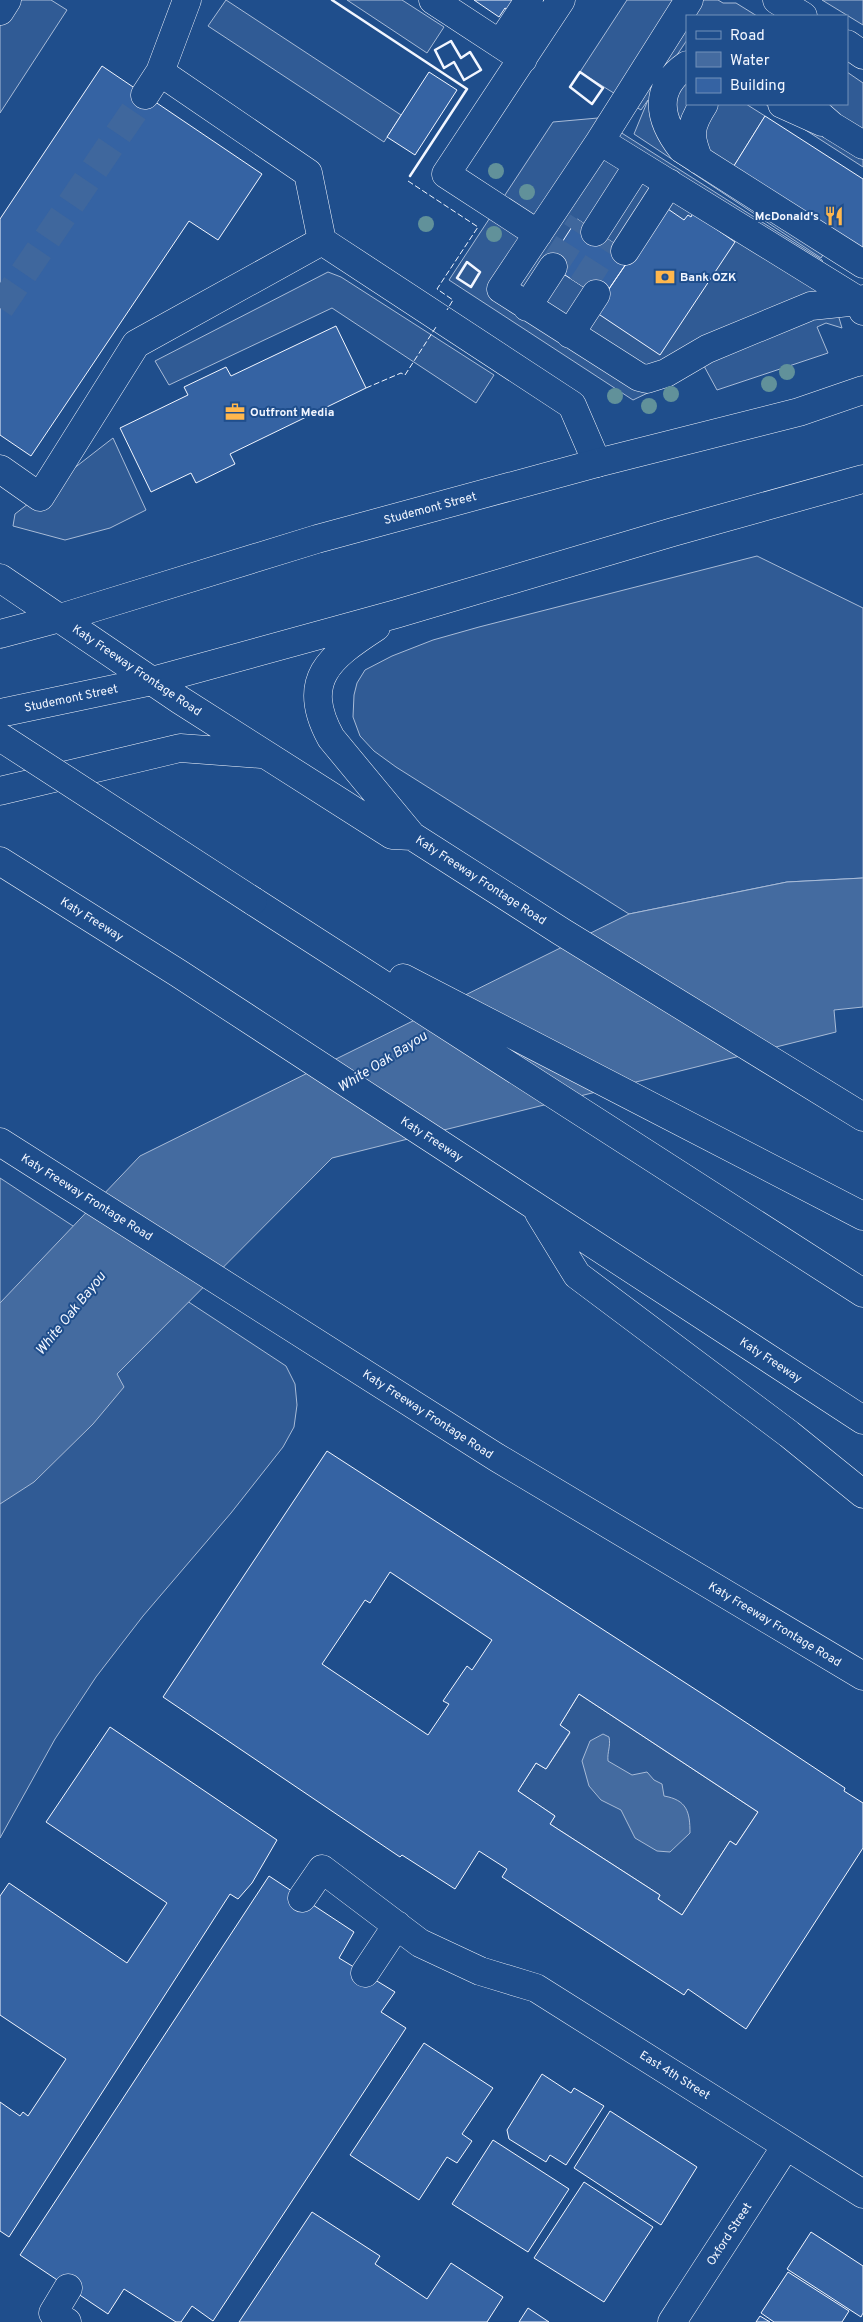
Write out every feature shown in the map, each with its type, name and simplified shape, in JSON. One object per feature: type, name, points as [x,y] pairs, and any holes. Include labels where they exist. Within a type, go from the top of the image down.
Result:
[{"type":"main road","points":[[0,11],[8,0]]},
{"type":"main road","points":[[145,95],[160,72],[186,0]]},
{"type":"main road","points":[[433,0],[522,59]]},
{"type":"main road","points":[[500,44],[529,0]]},
{"type":"main road","points":[[538,234],[446,174],[561,0]]},
{"type":"main road","points":[[777,0],[804,10]]},
{"type":"main road","points":[[685,13],[501,289],[639,377],[647,379],[666,373],[691,357],[811,306],[861,304]]},
{"type":"main road","points":[[848,45],[863,55]]},
{"type":"main road","points":[[686,66],[670,80],[661,104],[663,116],[670,134],[682,149],[863,264]]},
{"type":"main road","points":[[160,72],[308,173],[322,241],[572,405],[597,463]]},
{"type":"main road","points":[[699,160],[690,139],[693,126],[704,105]]},
{"type":"main road","points":[[784,105],[832,126],[863,145]]},
{"type":"main road","points":[[808,105],[832,126]]},
{"type":"main road","points":[[600,141],[861,304]]},
{"type":"main road","points":[[646,170],[603,237],[646,170]]},
{"type":"main road","points":[[0,469],[40,497],[136,344],[322,241]]},
{"type":"main road","points":[[549,320],[574,281]]},
{"type":"main road","name":"Studemont Street","points":[[0,634],[60,618],[317,539],[597,463],[799,412],[863,390]]},
{"type":"main road","name":"Studemont Street","points":[[0,713],[152,681],[396,614],[673,532],[863,479]]},
{"type":"main road","name":"Katy Freeway Frontage Road","points":[[0,578],[152,681],[392,835],[412,836],[863,1118]]},
{"type":"main road","points":[[396,614],[337,654],[321,678],[318,705],[322,721],[331,738],[412,836]]},
{"type":"main road","points":[[0,737],[863,1293]]},
{"type":"main road","points":[[0,791],[180,748],[267,754]]},
{"type":"main road","name":"Katy Freeway","points":[[0,861],[178,973],[863,1420]]},
{"type":"main road","points":[[254,901],[863,1216]]},
{"type":"main road","name":"Katy Freeway Frontage Road","points":[[3,1144],[496,1457],[863,1676]]},
{"type":"main road","points":[[534,1206],[577,1275],[789,1434],[863,1494]]},
{"type":"main road","name":"East 4th Street","points":[[302,1898],[322,1869],[420,1943],[480,1971],[536,1988],[863,2194]]},
{"type":"main road","points":[[365,1973],[397,1925]]},
{"type":"main road","name":"Oxford Street","points":[[672,2322],[786,2146]]},
{"type":"main road","points":[[67,2322],[53,2313],[68,2288]]},
{"type":"shaded area","points":[[0,0],[51,0],[67,10],[0,113]]},
{"type":"shaded area","points":[[226,0],[401,115],[384,142],[208,26]]},
{"type":"shaded area","points":[[347,0],[402,0],[444,27],[427,53]]},
{"type":"shaded area","points":[[627,0],[718,0],[723,3],[736,3],[755,15],[686,15],[686,42],[653,91],[651,109],[825,251],[821,258],[634,134],[648,100],[641,110],[580,72]]},
{"type":"shaded area","points":[[822,0],[863,0],[863,25]]},
{"type":"shaded area","points":[[848,73],[863,83],[863,167],[767,105],[848,105]]},
{"type":"shaded area","points":[[686,80],[686,105],[701,105],[684,139],[672,100]]},
{"type":"shaded area","points":[[716,105],[748,105],[765,116],[732,169],[709,155],[701,141]]},
{"type":"shaded area","points":[[598,118],[822,260],[842,328],[826,323],[817,327],[828,353],[717,390],[704,366],[633,400],[449,280],[553,122]]},
{"type":"shaded area","points":[[328,272],[341,277],[494,375],[476,403],[332,308],[169,385],[155,361]]},
{"type":"shaded area","points":[[113,438],[146,510],[110,528],[65,540],[13,526],[15,514]]},
{"type":"shaded area","points":[[757,556],[863,608],[863,878],[787,882],[629,914],[396,767],[374,751],[360,736],[353,717],[354,695],[357,683],[365,670],[392,656],[433,640],[479,627]]},
{"type":"shaded area","points":[[0,1178],[286,1366],[295,1384],[297,1405],[294,1427],[283,1447],[231,1513],[143,1616],[96,1677],[55,1739],[0,1838]]},
{"type":"shaded area","points":[[579,1694],[758,1812],[736,1845],[730,1841],[682,1915],[658,1899],[660,1895],[550,1824],[555,1816],[518,1791],[536,1763],[546,1769],[570,1733],[560,1725]]},
{"type":"water","name":"White Oak Bayou","points":[[863,878],[863,1007],[834,1010],[836,1032],[332,1158],[117,1374],[124,1387],[93,1424],[34,1482],[0,1504],[0,1303],[140,1156],[629,914],[787,882]]},
{"type":"water","points":[[603,1734],[609,1737],[608,1761],[632,1775],[647,1772],[654,1780],[662,1784],[664,1796],[678,1801],[686,1808],[690,1833],[670,1852],[657,1851],[635,1838],[621,1810],[601,1800],[589,1786],[582,1761],[590,1741]]},
{"type":"building","points":[[474,0],[521,0],[513,13],[505,8],[499,17]]},
{"type":"building","points":[[102,66],[262,174],[218,240],[189,221],[31,456],[0,435],[0,219]]},
{"type":"building","points":[[429,72],[457,90],[415,155],[387,137]]},
{"type":"building","name":"McDonald's","points":[[765,116],[863,179],[863,253],[732,169]]},
{"type":"building","name":"Bank OZK","points":[[665,207],[684,220],[688,215],[691,217],[693,213],[735,242],[660,355],[594,311]]},
{"type":"building","points":[[577,219],[632,255],[602,299],[548,264]]},
{"type":"building","name":"Outfront Media","points":[[336,326],[366,388],[230,454],[235,464],[196,483],[191,473],[151,492],[120,428],[188,395],[184,387],[226,367],[231,376]]},
{"type":"building","points":[[327,1451],[845,1788],[844,1791],[863,1803],[863,1848],[746,2029],[688,1989],[684,1995],[502,1877],[507,1869],[479,1851],[455,1889],[402,1855],[400,1857],[163,1697]],"holes":[[[390,1572],[492,1640],[472,1670],[467,1666],[443,1701],[449,1704],[428,1735],[322,1664],[365,1600],[370,1603]],[[579,1694],[758,1812],[736,1845],[730,1841],[682,1915],[658,1899],[660,1895],[550,1824],[555,1816],[518,1791],[536,1763],[546,1769],[570,1732],[560,1725]]]},
{"type":"building","points":[[110,1727],[277,1840],[252,1883],[238,1899],[230,1894],[9,2237],[0,2231],[0,2102],[20,2116],[23,2112],[28,2116],[66,2059],[0,2015],[0,1896],[9,1883],[127,1963],[167,1903],[46,1822]]},
{"type":"building","points":[[269,1876],[354,1932],[339,1958],[395,1992],[381,2012],[406,2028],[213,2321],[192,2306],[181,2322],[176,2322],[124,2289],[108,2314],[20,2255]]},
{"type":"building","points":[[424,2043],[493,2088],[462,2134],[472,2141],[457,2163],[447,2157],[419,2200],[350,2155]]},
{"type":"building","points":[[542,2074],[571,2093],[574,2088],[604,2106],[566,2165],[550,2155],[546,2162],[509,2139],[507,2130]]},
{"type":"building","points":[[610,2111],[697,2167],[661,2225],[574,2168]]},
{"type":"building","points":[[493,2140],[569,2189],[528,2252],[452,2204]]},
{"type":"building","points":[[584,2182],[653,2227],[604,2302],[534,2258]]},
{"type":"building","points":[[312,2212],[380,2256],[375,2264],[427,2299],[451,2263],[503,2297],[487,2322],[239,2322]]},
{"type":"building","points":[[811,2232],[863,2266],[863,2313],[861,2317],[787,2269]]},
{"type":"building","points":[[788,2272],[849,2311],[842,2322],[774,2322],[761,2313]]},
{"type":"building","points":[[528,2308],[549,2322],[519,2322]]},
{"type":"building","points":[[760,2316],[770,2322],[756,2322]]},
{"type":"tunnel","points":[[0,308],[145,95]]},
{"type":"tunnel","points":[[553,267],[582,222]]},
{"type":"tunnel","points":[[582,286],[611,241]]},
{"type":"fence","points":[[408,181],[478,227],[437,289],[453,300],[447,310]]},
{"type":"fence","points":[[366,388],[401,373],[405,375],[436,327]]},
{"type":"wall","points":[[332,0],[467,89],[410,176]]},
{"type":"wall","points":[[451,41],[461,58],[470,52],[481,70],[464,80],[454,62],[444,68],[435,50],[451,41]]},
{"type":"wall","points":[[580,72],[603,88],[592,104],[570,87],[580,72]]},
{"type":"wall","points":[[467,262],[480,272],[471,287],[457,278],[467,262]]},
{"type":"place","name":"McDonald's","points":[[834,216]]},
{"type":"place","name":"Bank OZK","points":[[665,277]]},
{"type":"place","name":"Outfront Media","points":[[235,412]]}]
